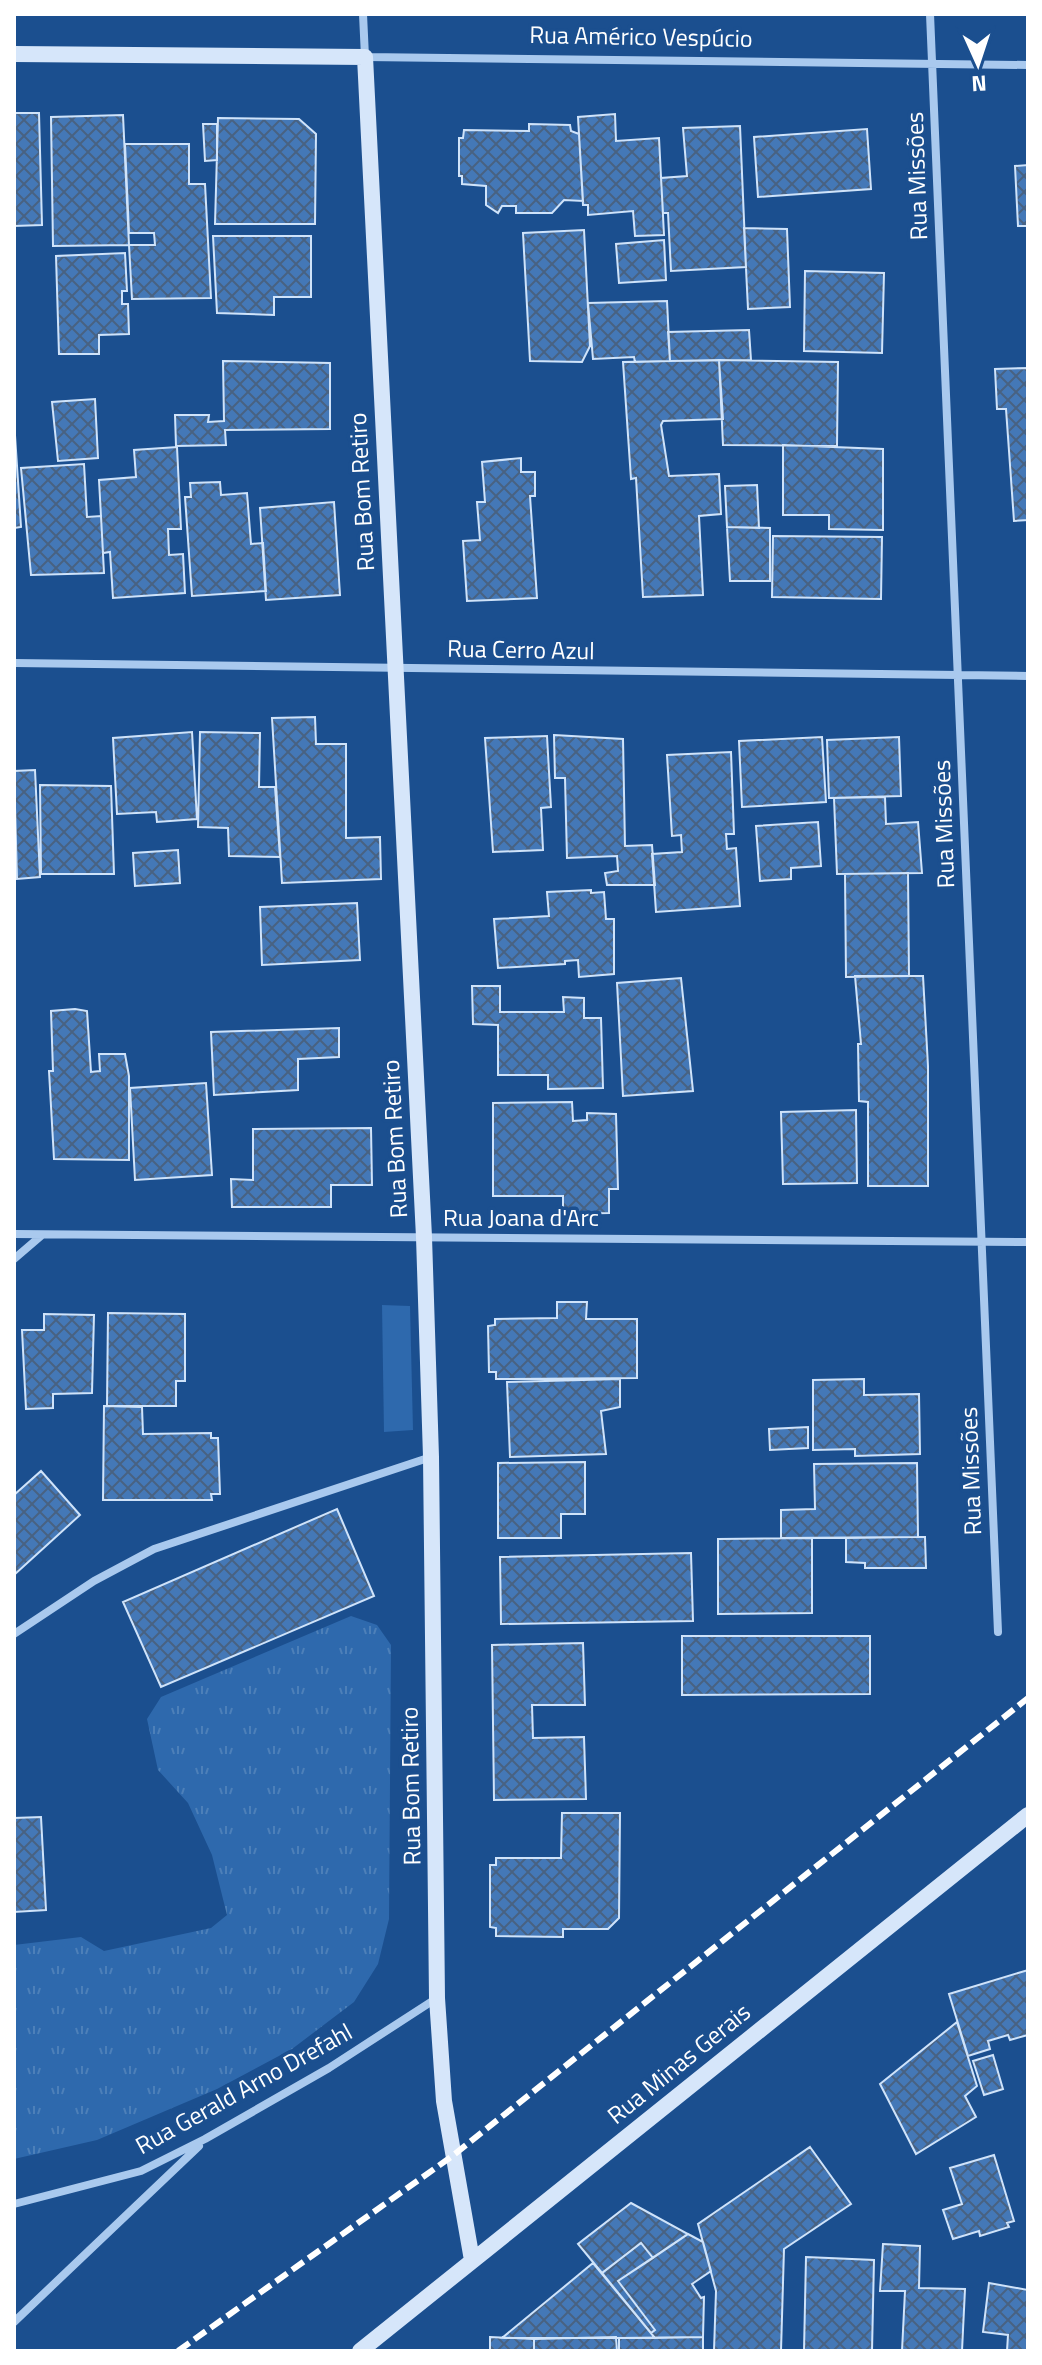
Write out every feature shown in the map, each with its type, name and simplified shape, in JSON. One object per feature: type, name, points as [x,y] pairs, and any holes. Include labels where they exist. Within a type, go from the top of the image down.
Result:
[{"type":"street","name":"Rua Bom Retiro","points":[[363,14],[424,1237],[431,1457],[437,1998],[448,2129],[472,2260]]},
{"type":"street","name":"Rua Missões","points":[[930,14],[998,1632]]},
{"type":"street","name":"Rua Américo Vespúcio","points":[[14,54],[1028,65]]},
{"type":"street","name":"Rua Cerro Azul","points":[[14,663],[1028,676]]},
{"type":"street","name":"Rua Joana d'Arc","points":[[14,1234],[1028,1242]]},
{"type":"street","points":[[14,1259],[43,1234]]},
{"type":"street","points":[[14,1634],[94,1581],[154,1549],[431,1457]]},
{"type":"street","name":"Rua Minas Gerais","points":[[360,2351],[1028,1815]]},
{"type":"street","name":"Rua Gerald Arno Drefahl","points":[[14,2204],[141,2171],[205,2139],[329,2068],[437,1998]]},
{"type":"street","points":[[14,2322],[205,2139]]},
{"type":"green space","points":[[382,1305],[410,1306],[413,1430],[384,1432]]},
{"type":"green space","points":[[351,1616],[377,1625],[391,1645],[389,1919],[378,1964],[354,2002],[292,2049],[217,2089],[97,2140],[14,2159],[14,1945],[81,1937],[104,1951],[211,1928],[227,1915],[212,1855],[188,1803],[158,1770],[147,1719],[161,1697]]},
{"type":"building","points":[[14,113],[39,113],[42,225],[14,226]]},
{"type":"building","points":[[615,114],[616,141],[659,138],[664,235],[635,236],[633,211],[588,215],[588,205],[583,205],[578,117]]},
{"type":"building","points":[[123,115],[129,245],[53,246],[51,117]]},
{"type":"building","points":[[218,118],[299,119],[316,134],[315,224],[215,224]]},
{"type":"building","points":[[203,124],[217,124],[217,160],[205,161]]},
{"type":"building","points":[[529,124],[570,125],[571,131],[579,134],[583,201],[564,200],[552,213],[516,213],[516,206],[502,206],[498,213],[486,205],[486,186],[462,184],[462,176],[459,176],[459,138],[463,138],[464,130],[529,131]]},
{"type":"building","points":[[740,126],[746,267],[671,271],[668,213],[663,213],[661,178],[687,176],[683,128]]},
{"type":"building","points":[[867,129],[871,189],[758,197],[754,137]]},
{"type":"building","points":[[125,144],[189,144],[189,184],[205,184],[211,298],[132,299],[129,245],[155,245],[154,233],[129,233]]},
{"type":"building","points":[[1028,165],[1028,226],[1018,226],[1015,166]]},
{"type":"building","points":[[744,228],[787,229],[790,307],[748,309]]},
{"type":"building","points":[[584,230],[590,346],[582,362],[530,361],[523,233]]},
{"type":"building","points":[[213,236],[311,236],[311,297],[274,297],[274,315],[217,313]]},
{"type":"building","points":[[664,240],[666,280],[619,283],[616,244]]},
{"type":"building","points":[[125,253],[127,291],[122,291],[122,304],[128,304],[129,334],[99,335],[99,354],[59,354],[56,256]]},
{"type":"building","points":[[805,271],[884,273],[882,353],[804,351]]},
{"type":"building","points":[[667,301],[670,361],[635,362],[634,357],[593,359],[588,303]]},
{"type":"building","points":[[749,330],[751,360],[670,361],[668,332]]},
{"type":"building","points":[[719,360],[723,419],[663,421],[661,425],[669,476],[719,474],[721,514],[699,516],[703,595],[643,597],[636,478],[631,479],[623,362]]},
{"type":"building","points":[[719,360],[838,362],[837,446],[723,445]]},
{"type":"building","points":[[223,361],[330,363],[330,429],[225,430],[226,445],[176,446],[175,415],[209,415],[208,422],[224,421]]},
{"type":"building","points":[[1028,368],[1028,520],[1014,521],[1006,409],[997,409],[995,369]]},
{"type":"building","points":[[95,399],[98,458],[58,461],[52,402]]},
{"type":"building","points":[[14,420],[21,527],[14,528]]},
{"type":"building","points":[[783,445],[883,449],[883,530],[829,529],[829,515],[783,515]]},
{"type":"building","points":[[177,447],[181,529],[168,529],[169,555],[183,554],[185,593],[113,598],[110,552],[103,553],[99,480],[136,477],[134,450]]},
{"type":"building","points":[[521,458],[521,472],[535,472],[535,496],[530,496],[537,598],[467,601],[463,541],[480,540],[477,502],[485,502],[482,462]]},
{"type":"building","points":[[84,464],[87,517],[101,516],[104,573],[31,575],[21,468]]},
{"type":"building","points":[[220,482],[221,495],[247,493],[251,544],[263,543],[266,591],[192,596],[185,497],[191,497],[190,483]]},
{"type":"building","points":[[757,485],[759,528],[727,527],[725,486]]},
{"type":"building","points":[[334,502],[340,595],[266,600],[260,508]]},
{"type":"building","points":[[727,527],[770,528],[770,581],[730,581]]},
{"type":"building","points":[[773,536],[882,537],[881,599],[772,597]]},
{"type":"building","points":[[315,717],[316,744],[346,744],[346,838],[380,837],[381,879],[282,883],[272,718]]},
{"type":"building","points":[[192,732],[197,819],[157,822],[156,812],[117,814],[113,738]]},
{"type":"building","points":[[200,732],[260,733],[259,787],[275,787],[280,857],[229,856],[228,828],[198,827]]},
{"type":"building","points":[[554,735],[623,739],[625,846],[652,845],[655,885],[607,885],[605,873],[618,871],[617,856],[567,858],[565,778],[555,778]]},
{"type":"building","points":[[547,736],[551,807],[541,808],[543,850],[493,852],[485,738]]},
{"type":"building","points":[[822,737],[826,802],[742,807],[739,741]]},
{"type":"building","points":[[899,737],[901,796],[829,798],[827,740]]},
{"type":"building","points":[[731,752],[734,834],[726,834],[727,849],[736,848],[740,906],[656,912],[652,854],[682,852],[681,835],[672,836],[667,755]]},
{"type":"building","points":[[35,770],[40,877],[17,879],[14,771]]},
{"type":"building","points":[[40,785],[111,786],[114,874],[41,874]]},
{"type":"building","points":[[885,797],[886,824],[918,822],[922,873],[837,874],[834,798]]},
{"type":"building","points":[[818,822],[821,866],[791,868],[791,879],[760,881],[756,826]]},
{"type":"building","points":[[178,850],[180,883],[135,886],[133,853]]},
{"type":"building","points":[[908,873],[909,976],[846,977],[845,874]]},
{"type":"building","points":[[591,890],[591,893],[604,892],[606,919],[614,919],[614,974],[579,977],[578,960],[565,961],[565,964],[498,968],[494,919],[549,916],[547,892]]},
{"type":"building","points":[[357,903],[360,960],[262,965],[260,907]]},
{"type":"building","points":[[855,976],[923,976],[928,1066],[928,1186],[868,1186],[868,1102],[859,1101],[858,1044],[861,1044]]},
{"type":"building","points":[[681,978],[693,1091],[623,1096],[617,983]]},
{"type":"building","points":[[472,986],[500,986],[500,1012],[564,1012],[563,997],[584,998],[584,1018],[601,1018],[603,1088],[548,1089],[548,1075],[498,1075],[498,1025],[473,1024]]},
{"type":"building","points":[[51,1011],[87,1011],[91,1072],[100,1071],[99,1054],[125,1054],[129,1076],[129,1160],[54,1159],[49,1071],[53,1071]]},
{"type":"building","points":[[339,1028],[339,1057],[298,1059],[298,1090],[214,1095],[211,1032]]},
{"type":"building","points":[[206,1083],[212,1175],[135,1180],[130,1088]]},
{"type":"building","points":[[572,1102],[573,1121],[587,1120],[587,1113],[616,1114],[618,1189],[609,1189],[609,1213],[563,1214],[563,1196],[493,1196],[493,1103]]},
{"type":"building","points":[[856,1110],[857,1183],[783,1184],[781,1112]]},
{"type":"building","points":[[371,1128],[372,1185],[331,1185],[331,1207],[232,1207],[231,1179],[253,1180],[253,1129]]},
{"type":"building","points":[[557,1302],[587,1302],[586,1319],[637,1319],[637,1378],[496,1379],[496,1372],[489,1372],[488,1326],[495,1325],[495,1319],[557,1318]]},
{"type":"building","points":[[108,1313],[185,1314],[185,1381],[176,1381],[176,1406],[107,1406]]},
{"type":"building","points":[[44,1314],[94,1315],[92,1393],[53,1394],[53,1408],[26,1409],[22,1330],[44,1330]]},
{"type":"building","points":[[620,1379],[620,1407],[601,1411],[606,1454],[510,1457],[507,1382]]},
{"type":"building","points":[[864,1379],[864,1395],[919,1394],[920,1454],[855,1456],[855,1449],[813,1450],[813,1380]]},
{"type":"building","points":[[104,1406],[142,1407],[143,1434],[211,1433],[211,1438],[218,1438],[220,1494],[211,1494],[212,1500],[103,1500]]},
{"type":"building","points":[[808,1427],[808,1448],[770,1450],[769,1429]]},
{"type":"building","points":[[585,1462],[585,1514],[561,1514],[561,1538],[498,1538],[498,1463]]},
{"type":"building","points":[[917,1463],[918,1537],[781,1538],[781,1510],[815,1509],[814,1464]]},
{"type":"building","points":[[41,1471],[80,1515],[14,1575],[14,1495]]},
{"type":"building","points":[[337,1509],[374,1596],[161,1687],[123,1602]]},
{"type":"building","points":[[925,1537],[926,1568],[865,1568],[865,1563],[846,1562],[846,1538]]},
{"type":"building","points":[[812,1538],[812,1613],[718,1614],[718,1539]]},
{"type":"building","points":[[691,1553],[693,1621],[501,1624],[500,1557]]},
{"type":"building","points":[[682,1636],[870,1636],[870,1694],[682,1695]]},
{"type":"building","points":[[583,1643],[585,1705],[532,1705],[533,1738],[584,1737],[586,1799],[494,1800],[492,1645]]},
{"type":"building","points":[[562,1813],[620,1813],[619,1918],[608,1929],[563,1929],[563,1937],[496,1936],[496,1928],[490,1927],[490,1865],[496,1865],[496,1858],[561,1858]]},
{"type":"building","points":[[41,1817],[46,1910],[14,1912],[14,1818]]},
{"type":"building","points":[[1028,1970],[1028,2035],[1010,2040],[1008,2035],[988,2041],[990,2049],[968,2056],[949,1994]]},
{"type":"building","points":[[957,2022],[977,2086],[965,2096],[976,2117],[916,2154],[880,2084]]},
{"type":"building","points":[[993,2055],[1003,2089],[984,2095],[973,2061]]},
{"type":"building","points":[[810,2147],[851,2204],[784,2249],[781,2351],[714,2351],[716,2291],[698,2224]]},
{"type":"building","points":[[994,2155],[1014,2221],[1007,2223],[1009,2227],[980,2236],[979,2231],[953,2239],[943,2210],[962,2204],[950,2168]]},
{"type":"building","points":[[631,2203],[688,2234],[653,2258],[641,2243],[602,2273],[578,2244]]},
{"type":"building","points":[[688,2234],[703,2242],[711,2271],[692,2284],[701,2298],[704,2297],[703,2337],[655,2338],[651,2333],[655,2330],[618,2281]]},
{"type":"building","points":[[641,2243],[653,2258],[618,2281],[655,2330],[651,2333],[602,2273]]},
{"type":"building","points":[[883,2244],[920,2246],[919,2288],[965,2289],[962,2351],[902,2351],[905,2291],[880,2291]]},
{"type":"building","points":[[806,2257],[874,2260],[872,2351],[804,2351]]},
{"type":"building","points":[[593,2263],[655,2338],[502,2338]]},
{"type":"building","points":[[989,2283],[1028,2290],[1028,2351],[1007,2351],[1008,2335],[983,2332]]},
{"type":"building","points":[[490,2337],[534,2339],[534,2351],[490,2351]]},
{"type":"building","points":[[616,2337],[617,2351],[534,2351],[534,2339]]},
{"type":"building","points":[[703,2337],[703,2351],[619,2351],[619,2338]]},
{"type":"railway","points":[[178,2351],[451,2157],[1028,1698]]}]
